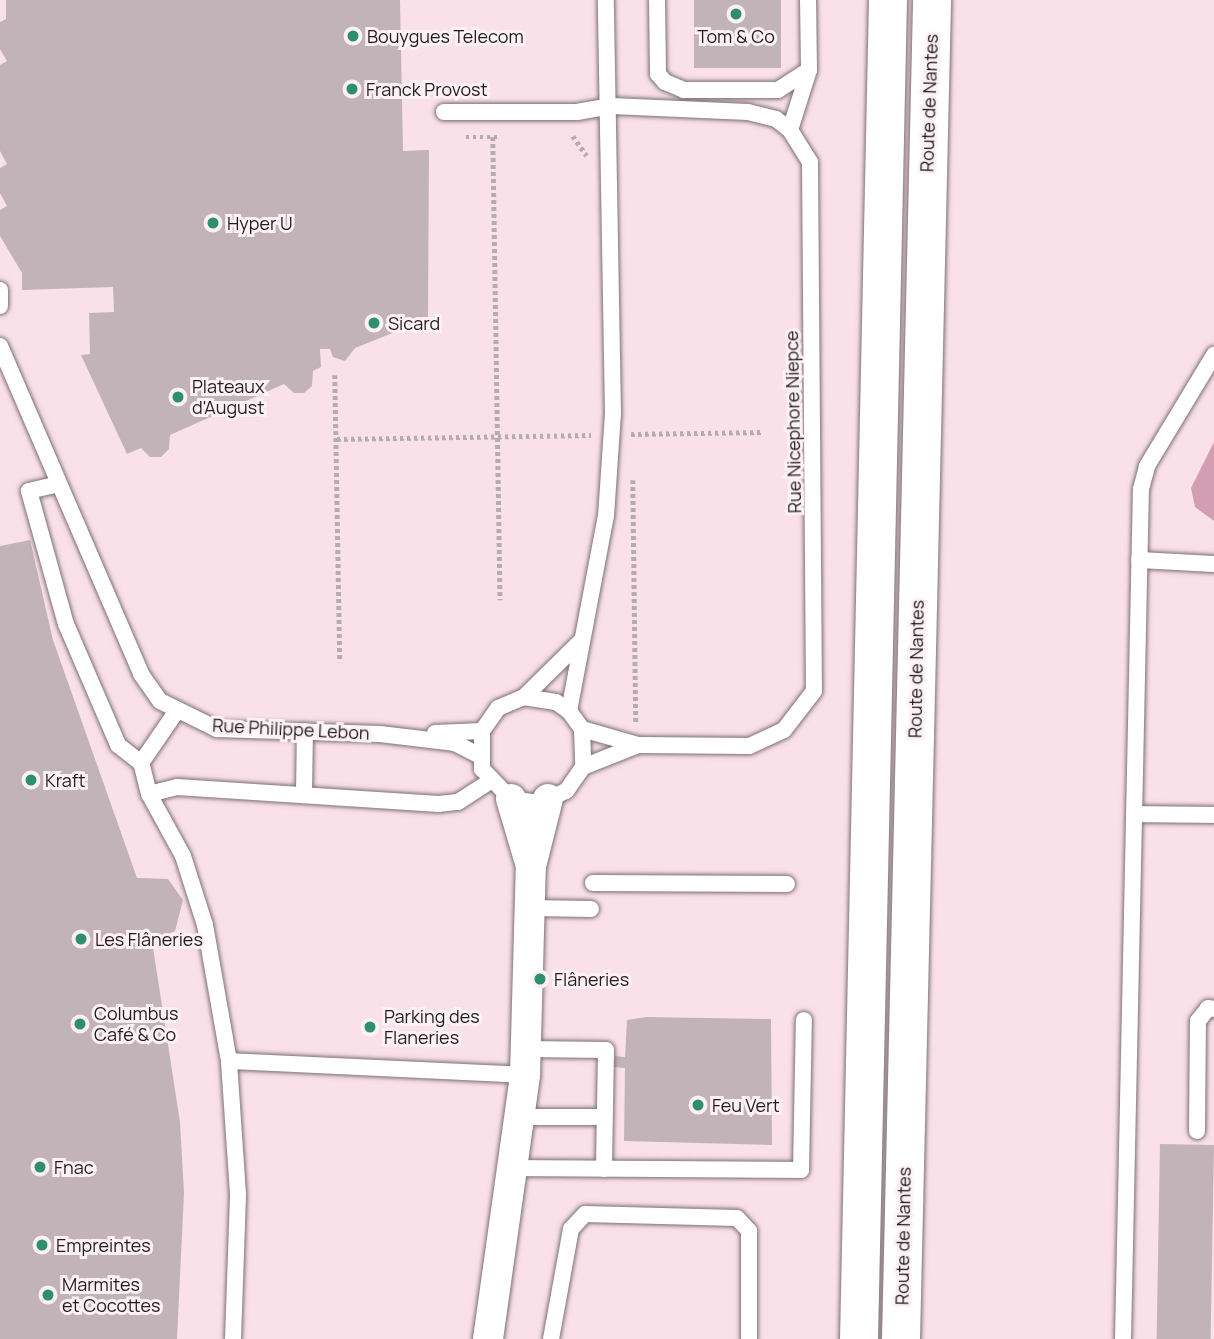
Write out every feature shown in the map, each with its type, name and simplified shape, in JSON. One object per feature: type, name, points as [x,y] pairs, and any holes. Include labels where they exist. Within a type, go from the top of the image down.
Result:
[{"type":"highway","points":[[865,0],[862,96],[884,170]]},
{"type":"highway","points":[[859,1339],[888,0]]},
{"type":"highway","name":"Route de Nantes","points":[[901,1339],[935,9]]},
{"type":"street","points":[[488,1339],[515,1168],[526,1062],[531,866],[522,796]]},
{"type":"lane","points":[[569,711],[606,516],[611,434],[607,141],[612,106],[606,0]]},
{"type":"lane","points":[[657,0],[658,74],[665,82],[684,90],[778,90],[809,70]]},
{"type":"lane","points":[[444,112],[577,112],[612,106],[748,112],[776,120],[790,130],[809,70],[808,0]]},
{"type":"lane","name":"Rue Nicephore Niepce","points":[[149,794],[177,787],[304,792],[438,804],[522,796],[566,791],[583,767],[638,745],[749,746],[785,730],[814,691],[810,162],[790,130]]},
{"type":"lane","points":[[0,290],[0,306]]},
{"type":"lane","name":"Rue Philippe Lebon","points":[[0,346],[141,674],[176,712],[217,729],[380,734],[455,743],[479,755]]},
{"type":"lane","points":[[1123,1339],[1141,489],[1147,466],[1214,355]]},
{"type":"lane","points":[[59,484],[29,491],[66,624],[118,745],[141,763],[149,794],[183,856],[205,925],[229,1061],[238,1194],[233,1339]]},
{"type":"lane","points":[[1139,560],[1214,564]]},
{"type":"lane","points":[[522,796],[479,755],[482,731],[498,708],[524,697],[581,641]]},
{"type":"lane","points":[[524,697],[548,699],[569,711],[582,729],[583,767]]},
{"type":"lane","points":[[141,763],[176,712]]},
{"type":"lane","points":[[582,729],[638,745]]},
{"type":"lane","points":[[304,792],[305,731]]},
{"type":"lane","points":[[380,734],[482,731]]},
{"type":"lane","points":[[1134,814],[1214,815]]},
{"type":"lane","points":[[593,883],[787,884]]},
{"type":"lane","points":[[530,908],[591,909]]},
{"type":"lane","points":[[1197,1131],[1198,1021],[1208,1008],[1214,1009]]},
{"type":"lane","points":[[515,1168],[801,1170],[804,1020]]},
{"type":"lane","points":[[229,1061],[526,1062],[606,1051],[604,1168]]},
{"type":"lane","points":[[520,1116],[604,1116]]},
{"type":"lane","points":[[551,1339],[571,1229],[585,1213],[737,1218],[749,1231],[750,1339]]},
{"type":"path","points":[[493,137],[500,600]]},
{"type":"path","points":[[335,375],[340,662]]},
{"type":"path","points":[[337,439],[764,432]]},
{"type":"shaded area","points":[[0,0],[1214,0],[1214,1339],[0,1339]]},
{"type":"shaded area","points":[[1214,442],[1214,521],[1195,507],[1191,488]]},
{"type":"building","name":"Hyper U","points":[[6,0],[400,0],[403,151],[429,150],[428,319],[355,348],[345,361],[333,357],[330,349],[320,349],[321,367],[313,371],[312,386],[304,393],[294,393],[284,384],[170,435],[169,449],[161,457],[150,457],[141,448],[127,454],[81,355],[90,354],[89,313],[114,312],[113,287],[22,290],[22,273],[0,236],[0,210],[7,206],[0,193],[0,168],[7,164],[0,151],[0,65],[7,61],[0,49],[0,22],[6,19]]},
{"type":"building","points":[[694,0],[781,0],[781,68],[694,68]]},
{"type":"building","name":"Les Flâneries","points":[[30,540],[53,640],[137,878],[168,879],[183,900],[175,931],[152,941],[180,1122],[184,1193],[177,1339],[0,1339],[0,546]]},
{"type":"building","name":"Feu Vert","points":[[646,1017],[771,1019],[772,1145],[624,1141],[625,1068],[614,1067],[615,1056],[625,1057],[627,1020]]},
{"type":"building","points":[[1160,1144],[1214,1145],[1211,1339],[1157,1339]]},
{"type":"place","name":"Tom & Co","points":[[736,14]]},
{"type":"place","name":"Bouygues Telecom","points":[[353,36]]},
{"type":"place","name":"Franck Provost","points":[[352,89]]},
{"type":"place","name":"Hyper U","points":[[213,223]]},
{"type":"place","name":"Sicard","points":[[374,323]]},
{"type":"place","name":"Plateaux d'August","points":[[178,397]]},
{"type":"place","name":"Kraft","points":[[31,780]]},
{"type":"place","name":"Les Flâneries","points":[[81,939]]},
{"type":"place","name":"Flâneries","points":[[540,979]]},
{"type":"place","name":"Columbus Café & Co","points":[[80,1024]]},
{"type":"place","name":"Parking des Flaneries","points":[[370,1027]]},
{"type":"place","name":"Feu Vert","points":[[698,1105]]},
{"type":"place","name":"Fnac","points":[[40,1167]]},
{"type":"place","name":"Empreintes","points":[[42,1245]]},
{"type":"place","name":"Marmites et Cocottes","points":[[48,1295]]}]
